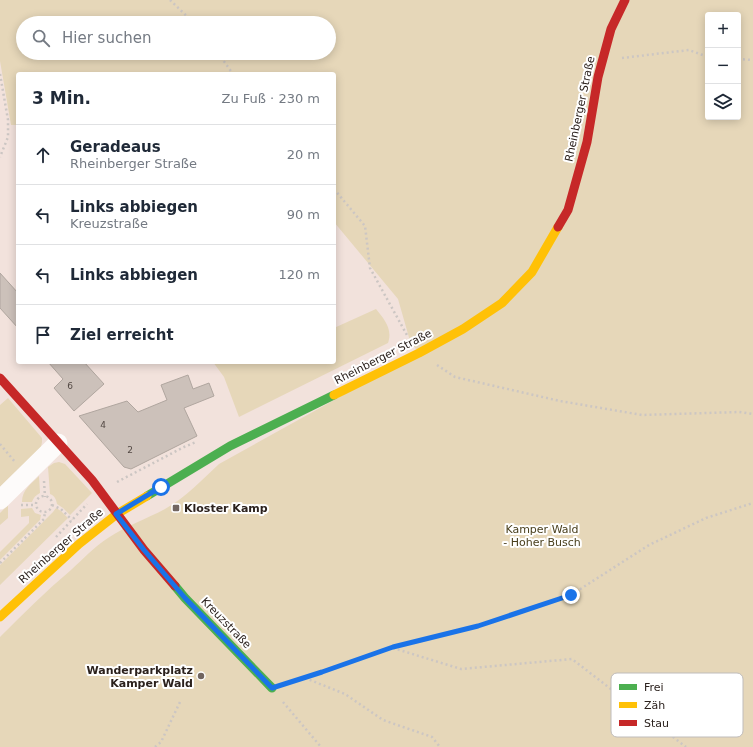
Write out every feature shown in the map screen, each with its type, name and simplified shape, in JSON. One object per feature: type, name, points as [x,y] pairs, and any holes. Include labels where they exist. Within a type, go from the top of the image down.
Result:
[{"type":"main road","name":"Rheinberger Straße","points":[[0,617],[56,564],[116,514],[230,446],[419,353],[463,329],[502,303],[532,272],[568,210],[588,142],[602,60],[611,29],[625,0]]},
{"type":"main road","name":"Kreuzstraße","points":[[0,378],[92,480],[144,550],[185,598],[272,688]]},
{"type":"street","points":[[8,503],[58,443]]},
{"type":"path","points":[[170,0],[187,16]]},
{"type":"path","points":[[602,60],[689,50],[705,56]]},
{"type":"path","points":[[741,59],[753,60]]},
{"type":"path","points":[[223,60],[232,72]]},
{"type":"path","points":[[0,74],[8,120],[8,137],[0,157]]},
{"type":"path","points":[[336,191],[365,226],[370,268],[410,341]]},
{"type":"path","points":[[419,353],[455,377],[568,402],[642,416],[739,412],[753,414]]},
{"type":"path","points":[[0,444],[15,461]]},
{"type":"path","points":[[42,496],[48,497],[51,500],[52,505],[51,508],[45,512],[40,512],[36,505],[39,498],[42,496]]},
{"type":"path","points":[[8,503],[36,505]]},
{"type":"path","points":[[321,747],[272,688],[393,647],[478,626],[571,595],[649,544],[706,518],[753,503]]},
{"type":"path","points":[[52,505],[61,509],[72,520]]},
{"type":"path","points":[[0,563],[44,519],[45,512]]},
{"type":"path","points":[[393,647],[461,669],[572,659],[611,689]]},
{"type":"path","points":[[305,678],[345,694],[383,720],[432,737],[440,747]]},
{"type":"path","points":[[155,747],[161,742],[180,702]]},
{"type":"path","points":[[673,737],[686,747]]},
{"type":"green space","name":"Kamper Wald - Hoher Busch","points":[[0,0],[753,0],[753,747],[0,747],[0,637],[44,594],[93,549],[122,530],[158,513],[173,504],[194,488],[219,464],[419,353],[410,341],[398,299],[336,224],[336,72],[16,72],[16,125],[11,125],[0,61]]},
{"type":"green space","points":[[376,309],[385,320],[389,329],[388,343],[239,417],[224,377],[214,364],[336,364],[336,327]]},
{"type":"green space","points":[[8,398],[42,438],[42,442],[41,447],[0,487],[0,405]]},
{"type":"green space","points":[[59,462],[65,464],[92,493],[70,515],[57,504],[55,498],[50,494],[48,467]]},
{"type":"green space","points":[[39,476],[40,493],[33,499],[32,502],[22,502],[25,491]]},
{"type":"green space","points":[[8,505],[8,518],[0,525],[0,513]]},
{"type":"green space","points":[[32,508],[35,513],[41,515],[40,520],[0,560],[0,552],[29,523],[29,516],[21,517],[21,509]]},
{"type":"green space","points":[[56,508],[68,518],[0,585],[0,565]]},
{"type":"building","points":[[0,273],[16,291],[16,326],[0,308]]},
{"type":"building","points":[[50,364],[86,364],[104,384],[74,411],[54,388],[63,379]]},
{"type":"building","points":[[188,375],[193,389],[209,383],[214,396],[184,408],[197,436],[131,469],[124,467],[79,416],[127,401],[138,412],[167,400],[161,385]]},
{"type":"traffic: fast","points":[[147,496],[230,446],[334,395]]},
{"type":"traffic: fast","points":[[175,586],[272,688]]},
{"type":"traffic: slow","points":[[334,395],[419,353],[463,329],[502,303],[532,272],[558,227]]},
{"type":"traffic: slow","points":[[0,617],[79,544],[117,514],[147,496]]},
{"type":"traffic: jam","points":[[558,227],[568,210],[587,142],[598,77],[611,29],[625,0]]},
{"type":"traffic: jam","points":[[0,378],[92,480],[144,550],[175,586]]},
{"type":"place","name":"Kloster Kamp","points":[[176,508]]},
{"type":"place","name":"Wanderparkplatz Kamper Wald","points":[[201,676]]},
{"type":"route","points":[[161,487],[116,514],[144,550],[185,598],[272,688],[393,647],[478,626],[571,595]]}]
